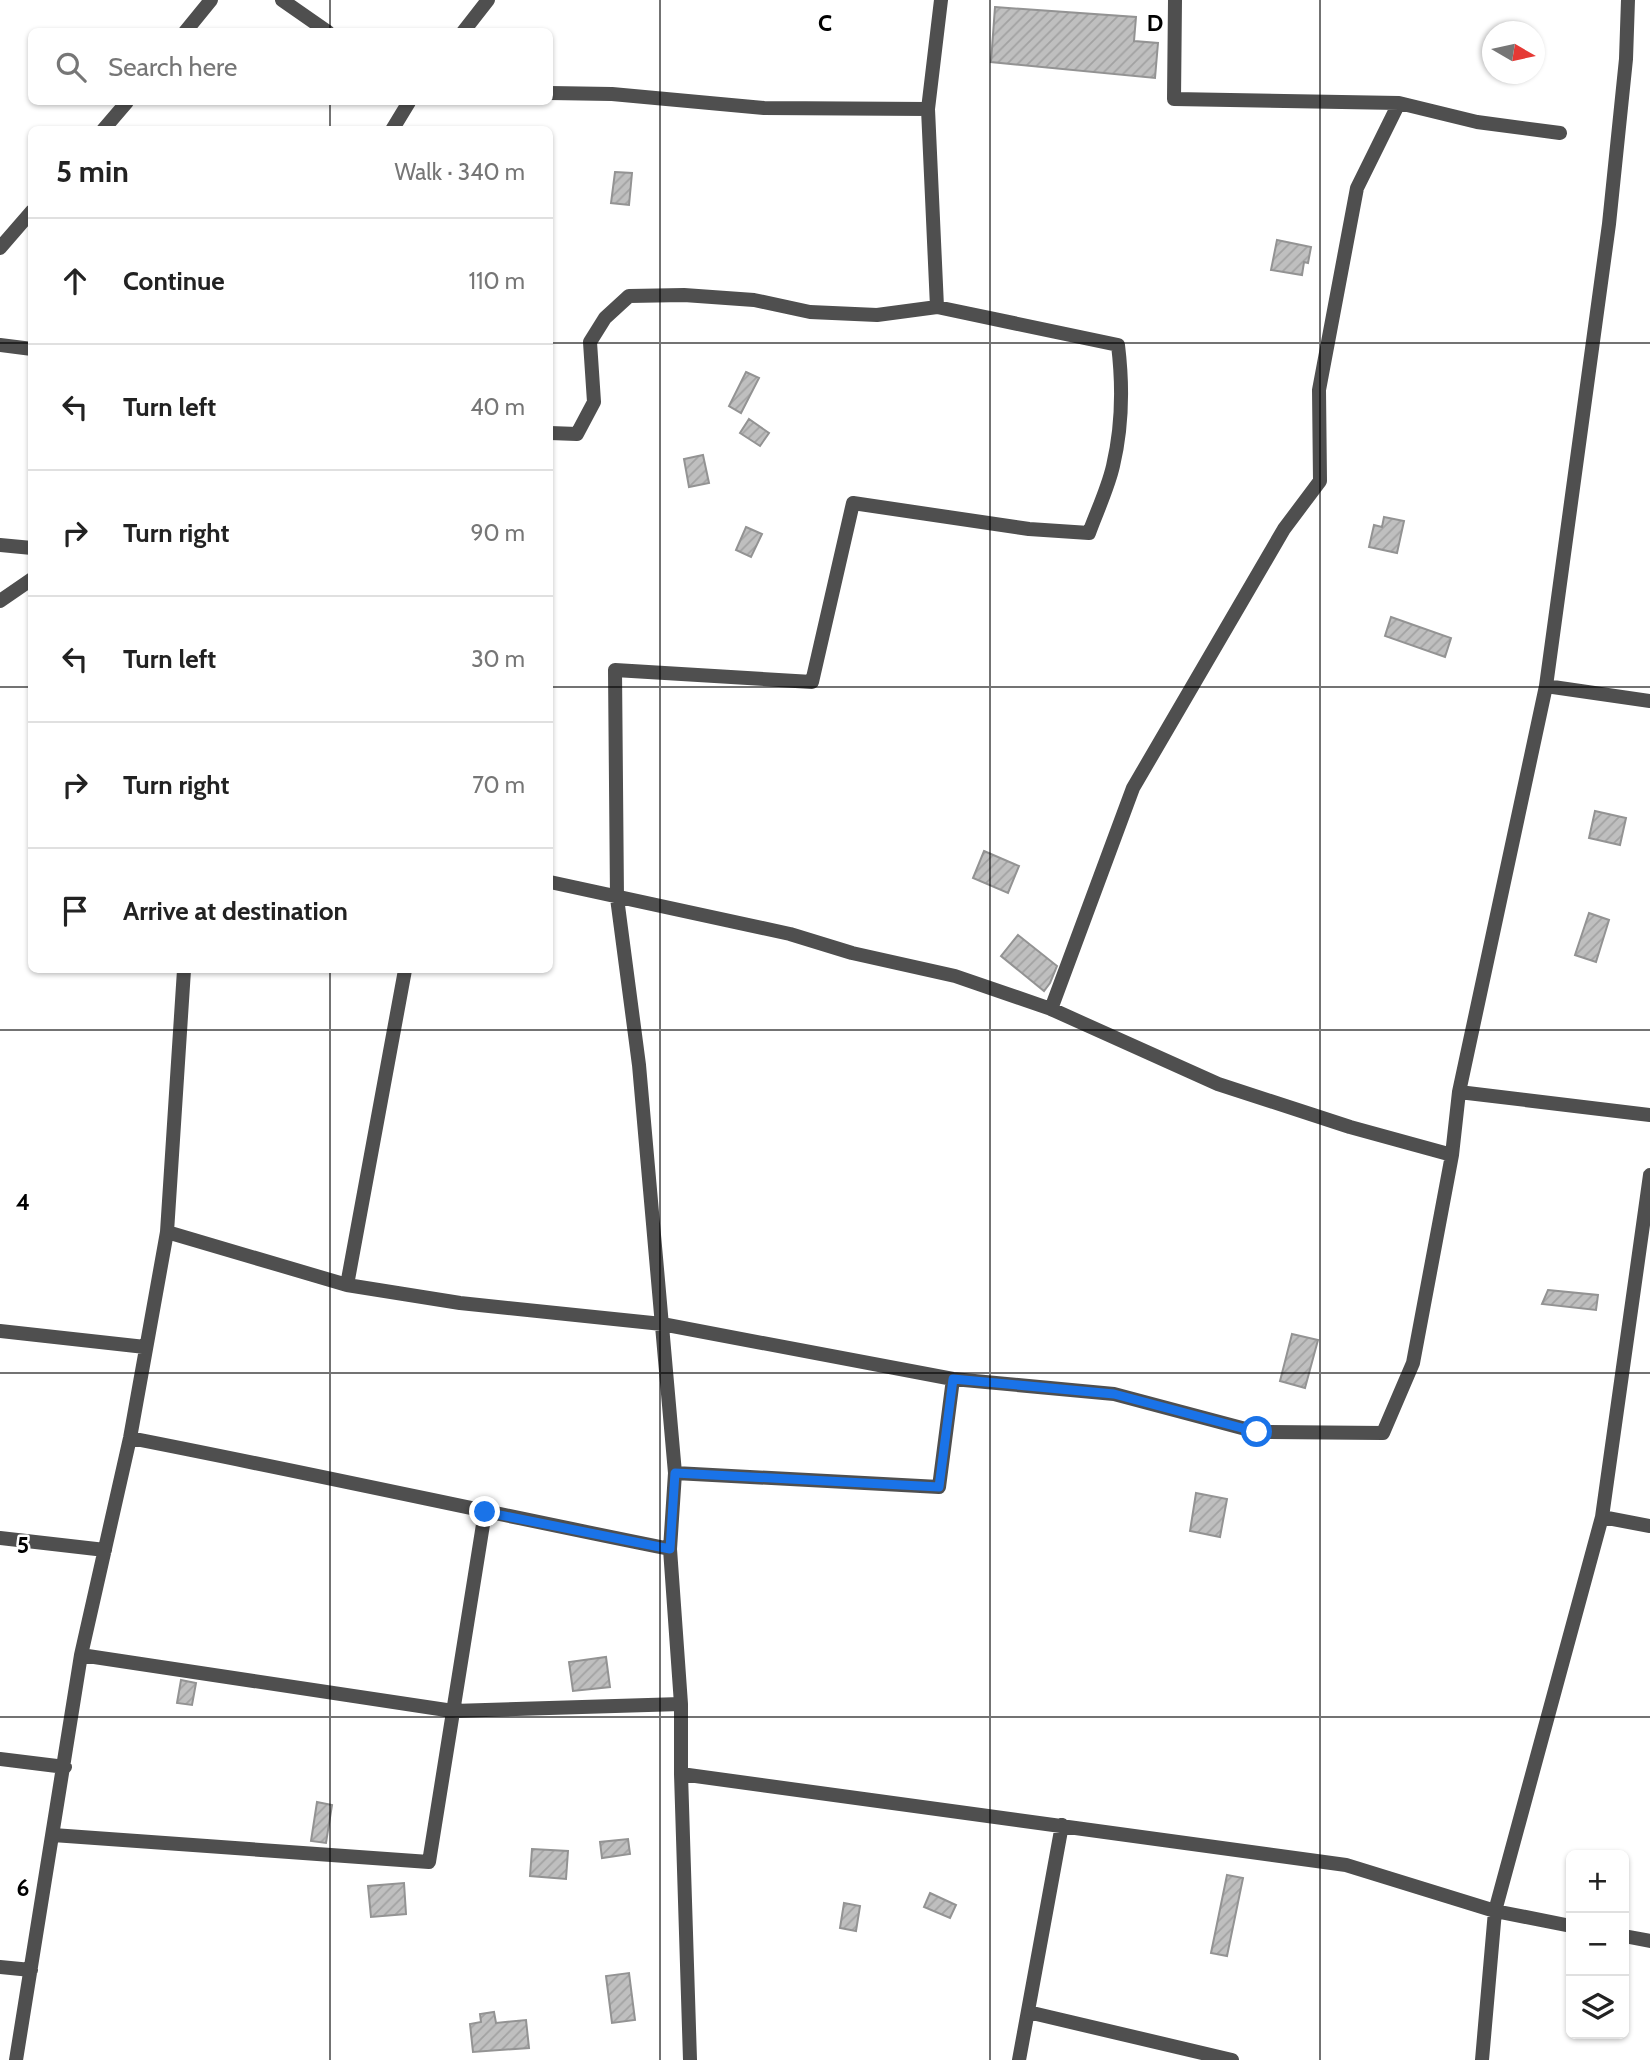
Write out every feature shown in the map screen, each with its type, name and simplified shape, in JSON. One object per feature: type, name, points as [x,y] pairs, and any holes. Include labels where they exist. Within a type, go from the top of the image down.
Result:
[{"type":"street","points":[[188,28],[211,0]]},
{"type":"street","points":[[282,0],[322,28]]},
{"type":"street","points":[[466,28],[488,0]]},
{"type":"street","points":[[937,306],[928,109],[941,0]]},
{"type":"street","points":[[1175,0],[1174,99],[1399,103],[1477,121],[1560,133]]},
{"type":"street","points":[[167,1231],[347,1285],[460,1303],[663,1324],[953,1379],[1114,1394],[1257,1432],[1383,1433],[1413,1363],[1452,1155],[1459,1092],[1546,686],[1609,224],[1626,59],[1628,0]]},
{"type":"street","points":[[553,93],[612,94],[764,108],[928,109]]},
{"type":"street","points":[[1051,1009],[1133,789],[1284,529],[1320,481],[1319,390],[1357,188],[1399,103]]},
{"type":"street","points":[[106,126],[124,105]]},
{"type":"street","points":[[394,126],[407,105]]},
{"type":"street","points":[[0,248],[28,216]]},
{"type":"street","points":[[553,433],[577,434],[594,402],[590,342],[605,318],[629,296],[684,295],[754,300],[810,312],[877,315],[937,306],[1118,345],[1123,385],[1121,429],[1113,468],[1089,533],[1029,529],[853,503],[812,682],[615,670],[617,898],[639,1065],[675,1473],[670,1549],[681,1704],[690,2060]]},
{"type":"street","points":[[0,345],[28,348]]},
{"type":"street","points":[[0,545],[28,548]]},
{"type":"street","points":[[0,601],[28,582]]},
{"type":"street","points":[[1546,686],[1650,701]]},
{"type":"street","points":[[553,883],[790,934],[852,953],[955,976],[1051,1009],[1218,1084],[1349,1127],[1452,1155]]},
{"type":"street","points":[[16,2060],[81,1655],[130,1438],[167,1231],[184,973]]},
{"type":"street","points":[[347,1285],[404,973]]},
{"type":"street","points":[[1459,1092],[1650,1115]]},
{"type":"street","points":[[1482,2060],[1495,1911],[1602,1517],[1650,1175]]},
{"type":"street","points":[[0,1331],[145,1347]]},
{"type":"street","points":[[675,1473],[939,1487],[953,1379]]},
{"type":"street","points":[[130,1438],[342,1479],[485,1512],[670,1549]]},
{"type":"street","points":[[53,1835],[429,1862],[485,1512]]},
{"type":"street","points":[[1602,1517],[1650,1526]]},
{"type":"street","points":[[0,1538],[105,1550]]},
{"type":"street","points":[[81,1655],[453,1711],[681,1704]]},
{"type":"street","points":[[0,1759],[65,1766]]},
{"type":"street","points":[[681,1774],[1346,1865],[1495,1911],[1566,1925]]},
{"type":"street","points":[[1019,2060],[1062,1825]]},
{"type":"street","points":[[1629,1937],[1650,1941]]},
{"type":"street","points":[[0,1967],[31,1970]]},
{"type":"street","points":[[1028,2012],[1232,2060]]},
{"type":"building","points":[[995,7],[1136,17],[1134,41],[1158,43],[1155,78],[991,62]]},
{"type":"building","points":[[615,172],[632,173],[629,205],[611,203]]},
{"type":"building","points":[[1277,240],[1311,247],[1302,275],[1271,270]]},
{"type":"building","points":[[746,372],[759,378],[741,413],[729,406]]},
{"type":"building","points":[[749,419],[769,433],[760,446],[740,433]]},
{"type":"building","points":[[703,455],[709,483],[689,487],[684,459]]},
{"type":"building","points":[[1384,517],[1404,521],[1397,553],[1369,547],[1374,525],[1382,527]]},
{"type":"building","points":[[746,527],[762,534],[751,557],[736,550]]},
{"type":"building","points":[[1391,617],[1451,638],[1445,657],[1385,636]]},
{"type":"building","points":[[1595,811],[1626,818],[1620,845],[1589,838]]},
{"type":"building","points":[[984,851],[1019,866],[1008,893],[973,878]]},
{"type":"building","points":[[1589,913],[1609,920],[1596,962],[1575,955]]},
{"type":"building","points":[[1018,935],[1057,966],[1044,991],[1001,956]]},
{"type":"building","points":[[1548,1290],[1598,1295],[1596,1310],[1542,1304]]},
{"type":"building","points":[[1292,1334],[1318,1340],[1305,1388],[1280,1381]]},
{"type":"building","points":[[1196,1493],[1227,1499],[1220,1537],[1190,1531]]},
{"type":"building","points":[[606,1657],[610,1687],[573,1691],[569,1662]]},
{"type":"building","points":[[181,1680],[196,1683],[192,1705],[177,1703]]},
{"type":"building","points":[[317,1802],[332,1805],[326,1843],[311,1841]]},
{"type":"building","points":[[628,1839],[630,1854],[602,1858],[600,1842]]},
{"type":"building","points":[[532,1849],[568,1851],[566,1879],[530,1876]]},
{"type":"building","points":[[1227,1875],[1243,1878],[1227,1956],[1211,1953]]},
{"type":"building","points":[[404,1883],[406,1914],[371,1917],[368,1886]]},
{"type":"building","points":[[930,1893],[956,1905],[950,1918],[924,1907]]},
{"type":"building","points":[[844,1903],[860,1906],[856,1931],[840,1928]]},
{"type":"building","points":[[629,1973],[635,2020],[612,2023],[606,1976]]},
{"type":"building","points":[[494,2012],[496,2023],[526,2020],[529,2048],[473,2052],[470,2024],[481,2022],[480,2014]]},
{"type":"route","points":[[485,1512],[670,1549],[675,1473],[939,1487],[953,1379],[1114,1394],[1257,1432]]}]
